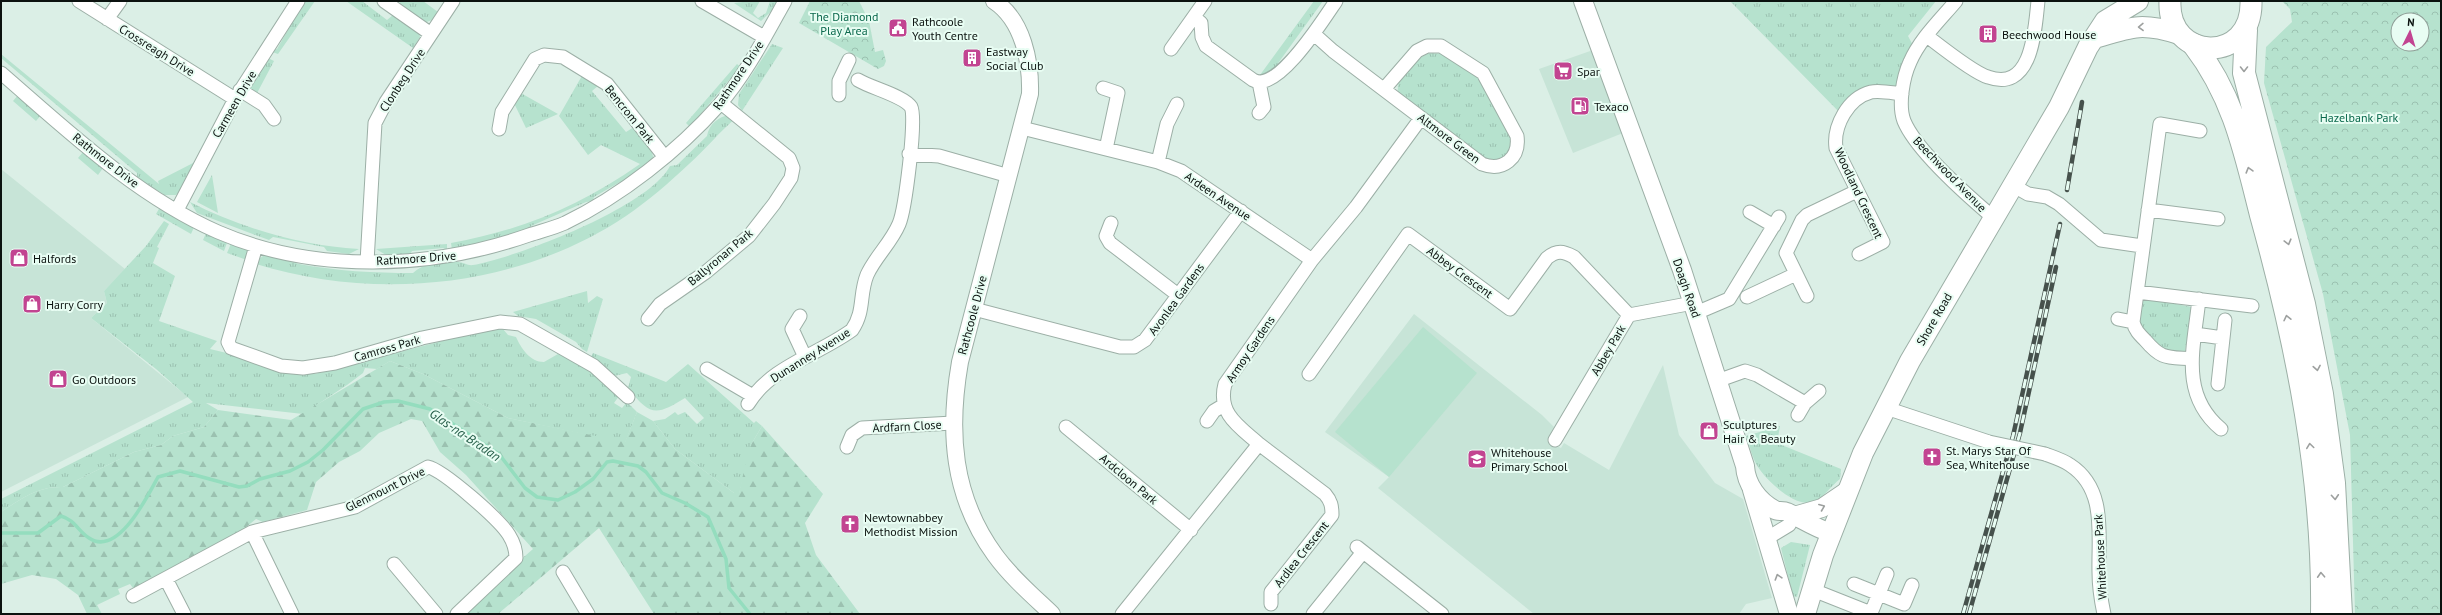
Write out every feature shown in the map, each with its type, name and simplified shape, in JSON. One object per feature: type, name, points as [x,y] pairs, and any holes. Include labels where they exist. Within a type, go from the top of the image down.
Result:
[{"type":"highway","points":[[2170,1],[2170,13],[2186,39],[2215,75],[2232,111],[2273,255],[2291,333],[2312,463],[2319,539],[2322,614]]},
{"type":"highway","points":[[2251,1],[2252,13],[2246,30],[2244,73],[2304,304],[2322,394],[2334,483],[2341,614]]},
{"type":"highway","points":[[2186,39],[2205,48],[2228,45],[2246,30]]},
{"type":"main road","name":"Doagh Road","points":[[1583,1],[1695,308],[1745,466],[1746,478],[1751,488],[1790,614]]},
{"type":"main road","name":"Shore Road","points":[[1805,614],[1831,533],[1863,453],[1938,312],[2014,186],[2067,92],[2088,47],[2105,20],[2138,1]]},
{"type":"main road","points":[[2095,38],[2131,27],[2156,26],[2186,39]]},
{"type":"main road","points":[[1745,466],[1763,487],[1782,502],[1789,513]]},
{"type":"main road","points":[[1751,488],[1776,511],[1789,513],[1831,533]]},
{"type":"main road","points":[[1789,513],[1822,508],[1847,491]]},
{"type":"street","name":"Crossreagh Drive","points":[[79,1],[238,94],[264,105],[274,119]]},
{"type":"street","points":[[108,19],[120,1]]},
{"type":"street","name":"Carmeen Drive","points":[[178,210],[238,94],[298,1]]},
{"type":"street","points":[[384,1],[431,34]]},
{"type":"street","name":"Clonbeg Drive","points":[[367,262],[375,122],[386,102],[453,1]]},
{"type":"street","points":[[702,1],[764,37]]},
{"type":"street","name":"Rathmore Drive","points":[[1,73],[136,185],[217,231],[256,246],[307,257],[367,262],[406,261],[468,254],[564,224],[612,196],[697,129],[722,103],[785,1]]},
{"type":"street","name":"Rathcoole Drive","points":[[996,1],[1016,26],[1027,52],[1030,74],[1030,94],[960,362],[953,399],[956,464],[963,490],[981,532],[995,554],[1020,584],[1052,614]]},
{"type":"street","points":[[1171,49],[1205,1]]},
{"type":"street","points":[[1194,17],[1201,23],[1203,40],[1211,51],[1253,80],[1259,82],[1272,78],[1284,69],[1314,34],[1336,1]]},
{"type":"street","name":"Beechwood Avenue","points":[[1956,1],[1927,36],[1909,63],[1902,94],[1904,120],[1913,138],[1946,173],[1995,219]]},
{"type":"street","points":[[1927,36],[1987,77],[2001,79],[2010,77],[2023,67],[2031,55],[2038,1]]},
{"type":"street","name":"Altmore Green","points":[[1314,34],[1384,90],[1482,164],[1489,166],[1505,164],[1516,154],[1519,145],[1517,136],[1488,80],[1477,68],[1441,46],[1427,46],[1417,51],[1384,90]]},
{"type":"street","name":"Bencrom Park","points":[[499,129],[502,112],[535,59],[544,55],[553,54],[563,57],[607,84],[664,156]]},
{"type":"street","points":[[839,95],[839,81],[849,60]]},
{"type":"street","name":"Dunanney Avenue","points":[[707,369],[751,400],[771,378],[805,357],[840,339],[852,330],[859,320],[867,276],[900,223],[908,191],[909,154],[914,122],[912,109],[908,103],[858,80]]},
{"type":"street","points":[[1259,82],[1264,107],[1259,113]]},
{"type":"street","points":[[1103,88],[1118,93],[1106,149]]},
{"type":"street","name":"Woodland Crescent","points":[[1859,254],[1883,242],[1836,148],[1835,136],[1837,127],[1856,98],[1872,92],[1902,94]]},
{"type":"street","name":"Ballyronan Park","points":[[648,319],[660,304],[706,272],[749,236],[774,204],[791,178],[793,168],[789,158],[722,103]]},
{"type":"street","points":[[1158,162],[1167,124],[1177,104]]},
{"type":"street","name":"Armoy Gardens","points":[[1224,405],[1222,395],[1225,384],[1312,260],[1356,207],[1422,118]]},
{"type":"street","points":[[2192,359],[2164,357],[2156,354],[2135,329],[2133,322],[2142,246],[2160,124],[2200,131]]},
{"type":"street","name":"Ardeen Avenue","points":[[1022,128],[1158,162],[1181,171],[1312,260]]},
{"type":"street","points":[[909,154],[939,156],[1009,176]]},
{"type":"street","points":[[2014,186],[2028,194],[2047,197],[2059,204],[2102,240],[2142,246]]},
{"type":"street","points":[[1807,296],[1786,253],[1802,220],[1807,215],[1858,191]]},
{"type":"street","points":[[2148,210],[2218,219]]},
{"type":"street","name":"Avonlea Gardens","points":[[974,309],[1120,347],[1134,347],[1145,340],[1241,211]]},
{"type":"street","name":"Abbey Park","points":[[1555,440],[1629,315],[1695,308],[1729,299],[1776,221],[1750,212]]},
{"type":"street","points":[[1111,223],[1106,236],[1110,243],[1178,295]]},
{"type":"street","name":"Abbey Crescent","points":[[1309,374],[1408,234],[1510,309],[1547,258],[1555,252],[1565,252],[1574,257],[1629,315]]},
{"type":"street","name":"Camross Park","points":[[256,246],[228,342],[231,348],[281,366],[304,368],[335,363],[422,338],[500,322],[512,322],[520,324],[588,361],[628,397]]},
{"type":"street","points":[[1747,297],[1796,274]]},
{"type":"street","points":[[2137,292],[2252,306]]},
{"type":"street","points":[[2198,299],[2192,359],[2192,380],[2195,390],[2209,419],[2221,429]]},
{"type":"street","points":[[800,316],[792,329],[805,357]]},
{"type":"street","points":[[2118,319],[2133,322]]},
{"type":"street","points":[[2218,384],[2225,320]]},
{"type":"street","points":[[2195,334],[2222,338]]},
{"type":"street","points":[[1717,380],[1744,371],[1757,376],[1805,403]]},
{"type":"street","points":[[1798,415],[1805,403],[1819,391]]},
{"type":"street","points":[[1122,614],[1259,444],[1229,417],[1224,405],[1214,412],[1208,421]]},
{"type":"street","name":"Whitehouse Park","points":[[1886,408],[1989,442],[2045,454],[2070,465],[2085,478],[2093,494],[2099,512],[2100,596],[2104,614]]},
{"type":"street","name":"Ardfarn Close","points":[[847,447],[852,435],[862,428],[953,423]]},
{"type":"street","name":"Ardcloon Park","points":[[1066,427],[1191,530]]},
{"type":"street","name":"Ardlea Crescent","points":[[1259,444],[1325,494],[1331,501],[1332,507],[1332,515],[1271,592],[1271,604]]},
{"type":"street","name":"Glenmount Drive","points":[[134,596],[252,532],[355,506],[421,469],[428,467],[434,468],[463,490],[508,533],[516,547],[516,558],[457,614]]},
{"type":"street","points":[[1766,539],[1789,525],[1789,513]]},
{"type":"street","points":[[252,532],[292,614]]},
{"type":"street","points":[[1313,614],[1360,549],[1442,614]]},
{"type":"street","points":[[394,564],[436,614]]},
{"type":"street","points":[[563,572],[588,614]]},
{"type":"street","points":[[1813,590],[1871,613],[1887,574]]},
{"type":"street","points":[[166,578],[184,614]]},
{"type":"street","points":[[1854,584],[1904,604],[1912,585]]},
{"type":"shaded area","points":[[1593,50],[1623,133],[1573,153],[1539,69]]},
{"type":"shaded area","points":[[1,169],[125,269],[104,291],[107,303],[91,318],[188,397],[1,492]]},
{"type":"shaded area","name":"Whitehouse Primary School","points":[[1414,314],[1542,415],[1554,427],[1547,441],[1561,448],[1564,443],[1609,470],[1663,365],[1679,435],[1715,483],[1743,499],[1772,598],[1746,604],[1739,614],[1534,614],[1378,488],[1389,477],[1325,432]]},
{"type":"green space","points":[[301,1],[315,1],[278,54],[269,51],[277,49],[293,21],[293,13]]},
{"type":"green space","points":[[346,1],[362,1],[387,20],[393,15],[419,33],[420,37],[413,48]]},
{"type":"green space","points":[[400,1],[423,1],[438,12],[432,20],[424,23],[399,6]]},
{"type":"green space","points":[[760,1],[753,13],[758,18],[766,13],[770,1],[782,1],[761,21],[734,3]]},
{"type":"green space","name":"The Diamond Play Area","points":[[810,1],[859,1],[869,21],[875,52],[883,50],[886,61],[884,66],[878,69],[799,23]]},
{"type":"green space","points":[[1314,1],[1323,1],[1271,73],[1260,75]]},
{"type":"green space","points":[[1730,1],[1936,1],[1908,36],[1916,51],[1902,94],[1878,92],[1843,116]]},
{"type":"green space","name":"Hazelbank Park","points":[[2282,1],[2441,1],[2441,614],[2355,614],[2350,435],[2323,294],[2264,83],[2266,47],[2292,22],[2290,9]]},
{"type":"green space","points":[[772,44],[783,48],[742,111],[738,105],[739,94]]},
{"type":"green space","points":[[1430,53],[1444,54],[1477,75],[1511,138],[1510,152],[1497,161],[1484,159],[1404,99],[1398,92],[1398,86],[1403,74],[1413,63]]},
{"type":"green space","points":[[1,54],[159,184],[158,181],[195,162],[182,188],[176,195],[165,195],[137,178],[137,173],[1,58]]},
{"type":"green space","points":[[266,57],[274,61],[255,97],[250,92],[250,88]]},
{"type":"green space","points":[[737,64],[742,68],[735,79],[730,79],[699,116],[700,120],[691,128],[686,123]]},
{"type":"green space","points":[[583,74],[599,85],[592,91],[626,132],[634,127],[651,148],[654,161],[624,183],[620,182],[594,197],[593,201],[586,202],[531,226],[530,229],[496,241],[452,250],[451,243],[502,231],[527,223],[573,204],[618,179],[640,164],[601,145],[588,155],[559,116]]},
{"type":"green space","points":[[519,92],[558,114],[526,128],[513,101]]},
{"type":"green space","points":[[19,94],[42,114],[36,121],[13,101]]},
{"type":"green space","points":[[730,115],[737,117],[682,171],[642,204],[626,216],[585,240],[541,259],[495,272],[447,281],[399,284],[350,283],[303,276],[256,264],[260,258],[264,256],[269,254],[280,254],[299,264],[327,268],[384,273],[413,273],[422,267],[434,263],[452,261],[473,265],[520,252],[580,228],[637,198],[657,182],[670,166],[677,165],[707,136],[712,124],[715,121]]},
{"type":"green space","points":[[84,151],[103,168],[98,175],[78,158]]},
{"type":"green space","points":[[212,175],[218,213],[197,202]]},
{"type":"green space","points":[[190,202],[230,220],[272,234],[316,244],[359,249],[349,254],[327,251],[324,247],[273,237],[269,240],[197,213]]},
{"type":"green space","points":[[160,207],[195,225],[191,234],[156,214]]},
{"type":"green space","points":[[164,221],[169,224],[157,247],[159,248],[153,263],[175,276],[159,321],[217,341],[210,349],[315,374],[496,327],[503,329],[508,335],[516,337],[523,350],[534,360],[544,362],[558,354],[586,365],[619,396],[614,403],[622,408],[627,402],[637,412],[625,443],[508,418],[423,374],[390,361],[377,369],[365,368],[363,373],[347,385],[303,414],[206,403],[218,410],[204,427],[173,436],[161,445],[134,452],[63,487],[54,487],[30,494],[1,512],[1,499],[193,402],[156,369],[91,318],[107,303],[104,291],[146,246]]},
{"type":"green space","points":[[207,231],[228,240],[224,251],[203,240]]},
{"type":"green space","points":[[232,241],[248,250],[247,260],[227,253]]},
{"type":"green space","points":[[447,244],[447,250],[443,248],[412,251],[410,254],[386,255],[376,249]]},
{"type":"green space","points":[[587,291],[588,303],[597,296],[603,299],[587,352],[576,342],[536,319],[518,316],[513,312]]},
{"type":"green space","points":[[2145,298],[2191,307],[2185,352],[2167,354],[2140,326],[2139,308]]},
{"type":"green space","points":[[1423,327],[1477,373],[1389,477],[1335,432]]},
{"type":"green space","points":[[593,353],[666,382],[688,364],[754,423],[756,421],[762,426],[752,443],[739,494],[734,493],[675,449],[653,421],[665,419],[675,412],[678,415],[685,412],[697,424],[704,418],[685,398],[667,408],[660,410],[648,408],[642,404],[628,388],[631,377],[627,373],[614,376],[591,357]]},
{"type":"green space","points":[[390,361],[423,374],[508,418],[625,442],[637,412],[653,421],[675,449],[734,493],[739,493],[747,457],[752,443],[762,426],[823,494],[805,523],[816,555],[860,614],[654,614],[599,528],[498,614],[458,614],[533,549],[466,475],[440,452],[422,421],[411,419],[379,433],[360,451],[339,462],[316,482],[307,510],[263,522],[256,519],[240,532],[133,588],[130,584],[118,589],[120,594],[97,605],[102,614],[87,614],[78,595],[56,579],[32,575],[1,584],[1,512],[23,498],[38,491],[54,487],[63,487],[134,452],[161,445],[173,436],[204,427],[218,410],[291,420]]},
{"type":"green space","points":[[1780,426],[1777,443],[1841,469],[1840,479],[1822,497],[1815,501],[1808,503],[1800,501],[1783,493],[1762,473],[1754,460],[1746,436]]},
{"type":"green space","points":[[1791,542],[1810,545],[1797,597],[1793,596],[1781,548]]},
{"type":"waterway","name":"Glas-na-Bradan","points":[[1,533],[38,533],[61,516],[70,520],[89,538],[100,542],[111,539],[131,522],[158,477],[180,471],[239,487],[247,486],[260,479],[290,471],[308,462],[323,450],[363,409],[384,402],[398,401],[430,409],[499,454],[525,488],[537,497],[558,500],[575,492],[593,479],[607,462],[613,461],[638,466],[646,472],[662,493],[685,503],[708,517],[726,559],[729,588],[750,614]]},
{"type":"railway","points":[[2067,190],[2082,102]]},
{"type":"railway","points":[[1963,614],[2013,436],[2060,224]]},
{"type":"railway","points":[[1969,614],[2020,433],[2056,267]]},
{"type":"place","name":"Rathcoole Youth Centre","points":[[898,28]]},
{"type":"place","name":"Beechwood House","points":[[1988,34]]},
{"type":"place","name":"Eastway Social Club","points":[[972,58]]},
{"type":"place","name":"Spar","points":[[1563,71]]},
{"type":"place","name":"Texaco","points":[[1580,106]]},
{"type":"place","name":"Halfords","points":[[19,258]]},
{"type":"place","name":"Harry Corry","points":[[32,304]]},
{"type":"place","name":"Go Outdoors","points":[[58,379]]},
{"type":"place","name":"Sculptures Hair & Beauty","points":[[1709,431]]},
{"type":"place","name":"St. Marys Star Of Sea, Whitehouse","points":[[1932,457]]},
{"type":"place","name":"Whitehouse Primary School","points":[[1477,459]]},
{"type":"place","name":"Newtownabbey Methodist Mission","points":[[850,524]]}]
